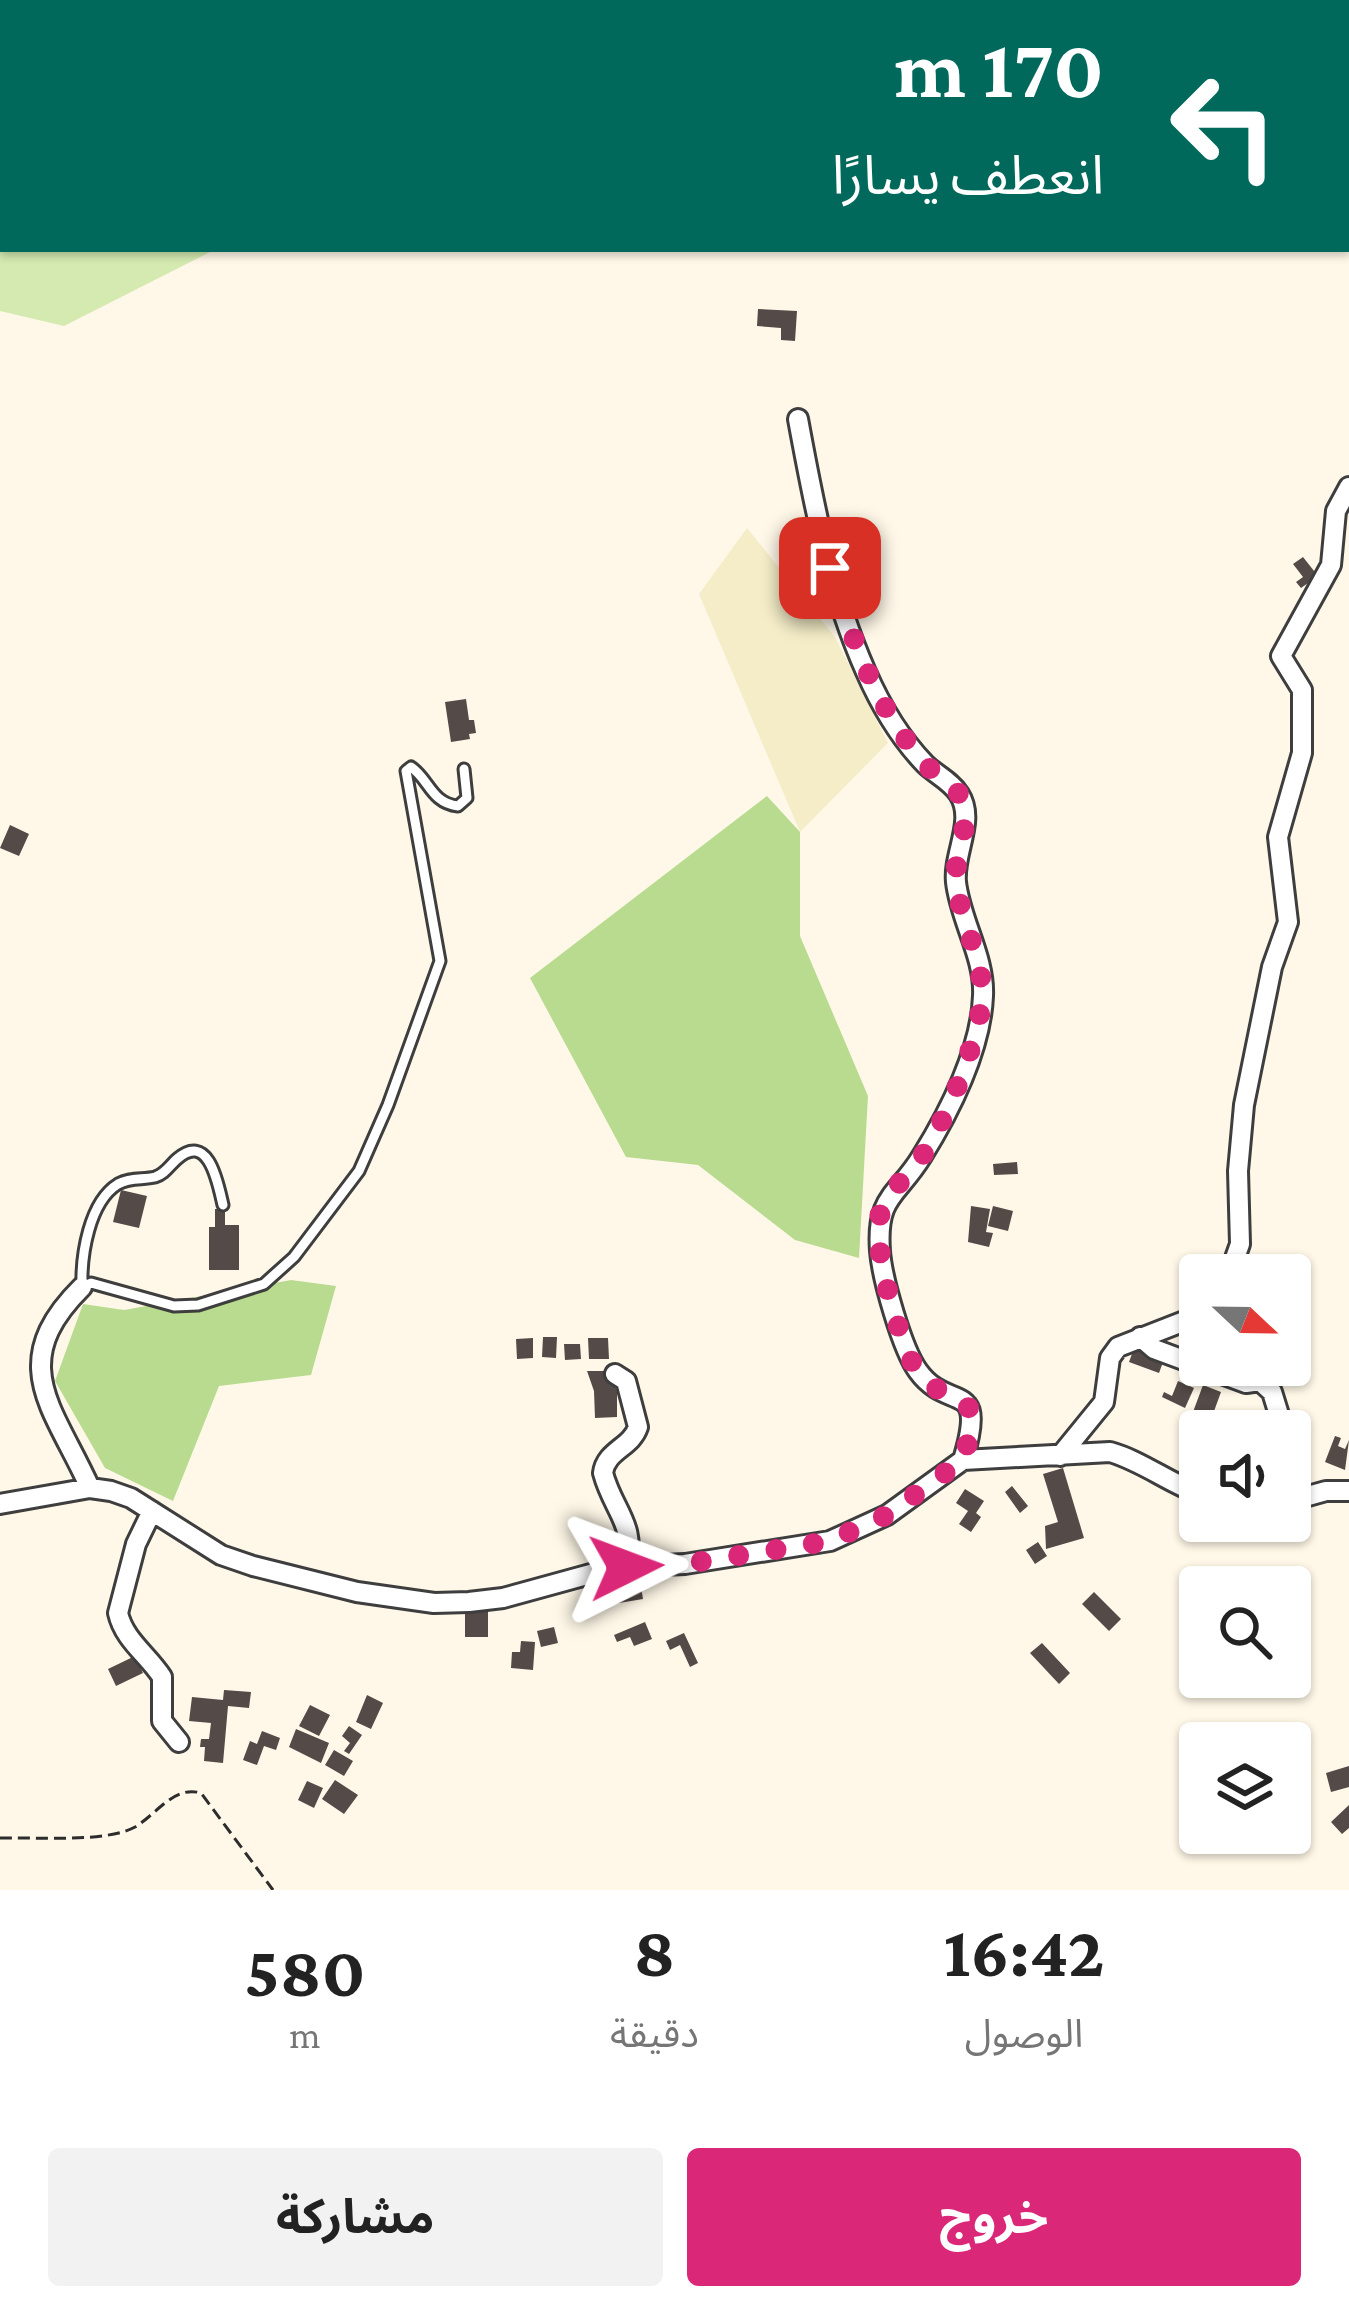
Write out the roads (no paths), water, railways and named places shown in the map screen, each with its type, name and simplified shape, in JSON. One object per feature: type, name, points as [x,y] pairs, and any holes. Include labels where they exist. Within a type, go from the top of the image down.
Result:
[{"type":"street","points":[[799,419],[821,544],[866,671],[898,728],[925,764],[957,790],[965,810],[956,884],[984,994],[967,1065],[944,1116],[921,1158],[883,1205],[879,1223],[885,1284],[916,1370],[959,1396],[971,1417],[963,1460]]},
{"type":"street","points":[[1236,1254],[1244,1105],[1273,967],[1288,922],[1278,838],[1302,753],[1302,690],[1281,656],[1331,566],[1336,512],[1349,487]]},
{"type":"street","points":[[82,1287],[59,1315],[41,1357],[39,1378],[46,1403],[91,1488]]},
{"type":"street","points":[[1060,1456],[1103,1402],[1110,1358],[1118,1347],[1179,1323]]},
{"type":"street","points":[[1141,1337],[1154,1348],[1246,1383],[1260,1381],[1272,1392],[1278,1410]]},
{"type":"street","points":[[615,1374],[626,1382],[638,1427],[637,1434],[609,1457],[603,1473],[632,1543],[626,1567]]},
{"type":"street","points":[[0,1504],[91,1488],[130,1498],[221,1555],[253,1566],[357,1592],[434,1603],[503,1598],[626,1567],[685,1564],[830,1541],[887,1515],[963,1460],[1096,1451],[1128,1457],[1179,1487]]},
{"type":"street","points":[[1311,1495],[1349,1491]]},
{"type":"street","points":[[152,1511],[132,1558],[118,1613],[142,1656],[162,1677],[162,1721],[179,1742]]},
{"type":"lane","points":[[223,1205],[214,1171],[201,1153],[184,1153],[155,1177],[122,1182],[102,1202],[92,1225],[82,1287],[92,1283],[174,1306],[198,1305],[264,1284],[281,1272],[317,1228],[370,1149],[437,978],[438,944],[406,771],[418,770],[437,799],[458,806],[467,799],[464,769]]}]
